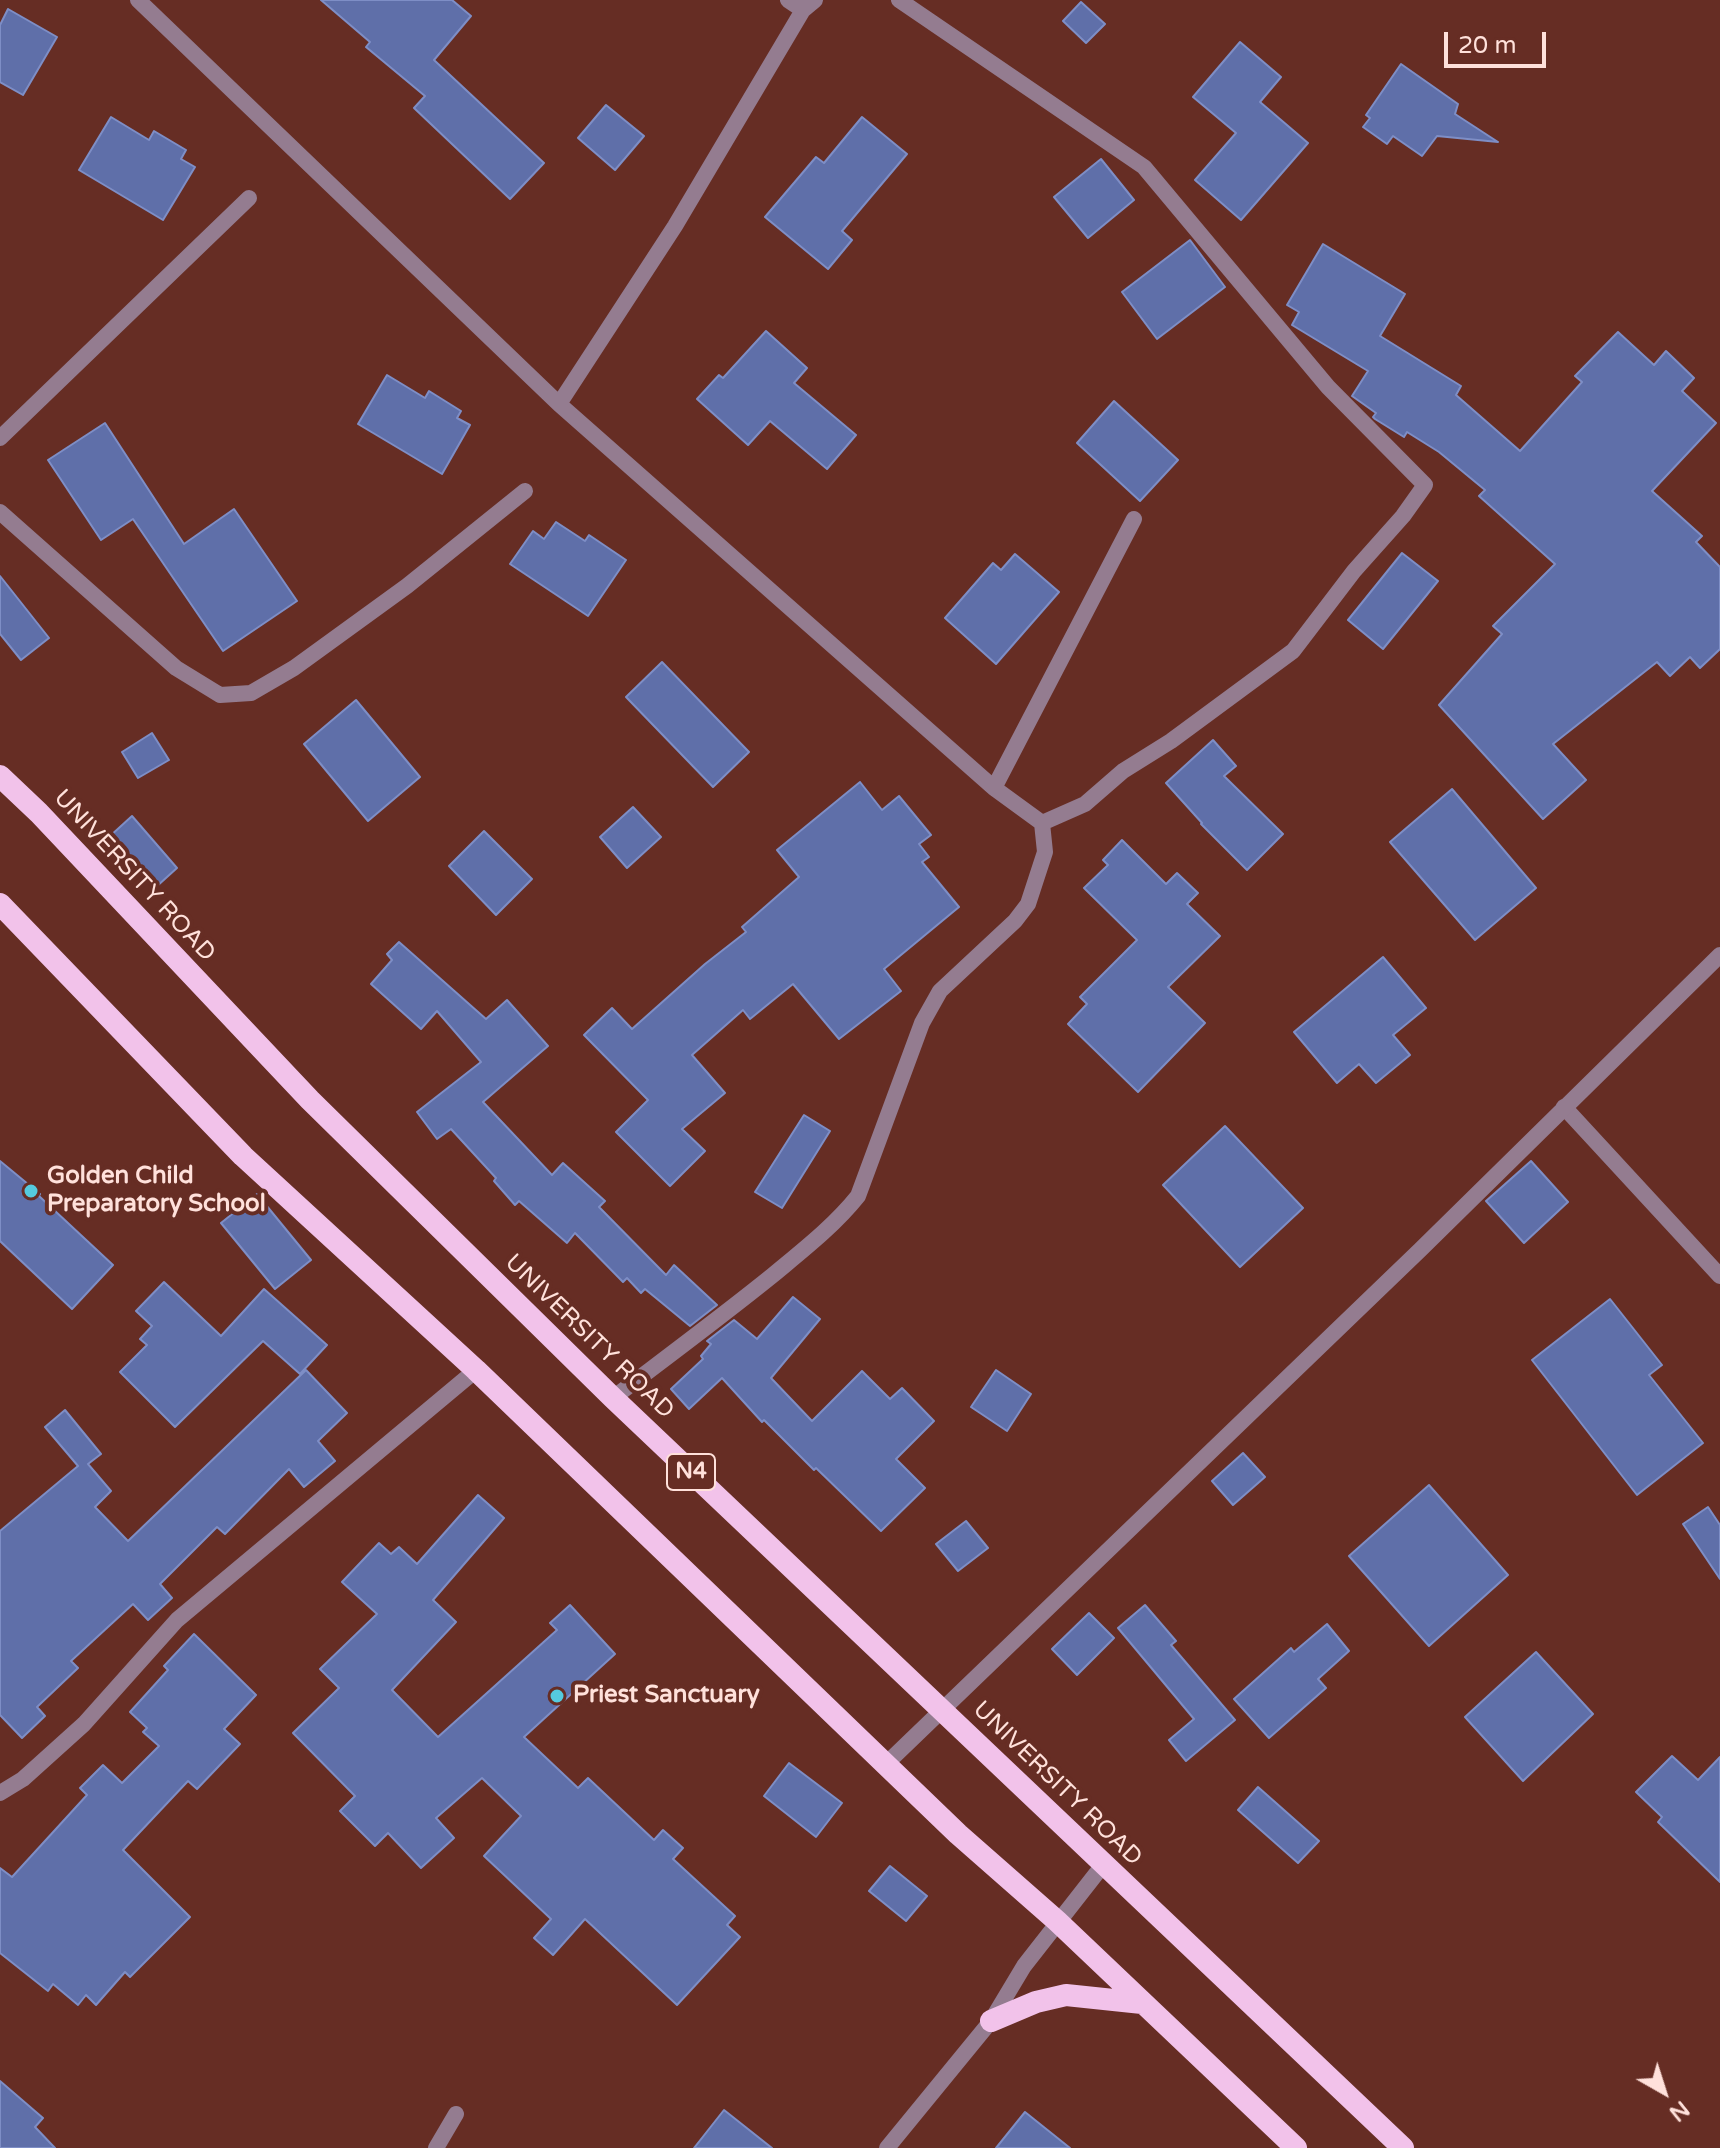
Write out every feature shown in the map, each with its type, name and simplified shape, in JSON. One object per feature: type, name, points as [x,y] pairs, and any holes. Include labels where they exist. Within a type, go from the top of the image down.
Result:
[{"type":"highway","name":"UNIVERSITY ROAD","points":[[0,776],[39,813],[310,1100],[613,1398],[1403,2148]]},
{"type":"highway","points":[[0,904],[243,1156],[476,1370],[958,1834],[1057,1921],[1296,2148]]},
{"type":"highway","points":[[991,2021],[1036,2002],[1066,1995],[1142,2003]]},
{"type":"street","points":[[138,0],[559,404],[994,788],[1042,823],[1045,852],[1028,904],[1015,921],[940,991],[922,1023],[858,1196],[842,1216],[810,1244],[719,1319],[613,1398]]},
{"type":"street","points":[[559,404],[675,226],[809,5],[788,0]]},
{"type":"street","points":[[899,0],[1144,167],[1328,387],[1425,485],[1293,651],[1183,733],[1123,771],[1085,804],[1042,823]]},
{"type":"street","points":[[0,438],[249,198]]},
{"type":"street","points":[[0,512],[176,668],[220,695],[251,693],[294,668],[407,586],[525,491]]},
{"type":"street","points":[[994,788],[1134,519]]},
{"type":"street","points":[[886,1764],[1420,1250],[1720,955]]},
{"type":"street","points":[[1564,1107],[1720,1276]]},
{"type":"street","points":[[0,1793],[23,1779],[84,1724],[177,1620],[476,1370]]},
{"type":"street","points":[[887,2148],[991,2021],[1024,1966],[1103,1865]]},
{"type":"street","points":[[436,2148],[456,2114]]},
{"type":"building","points":[[321,0],[452,0],[471,16],[434,60],[544,163],[510,199],[414,108],[425,96],[366,47],[370,42]]},
{"type":"building","points":[[1081,2],[1105,24],[1086,43],[1063,21]]},
{"type":"building","points":[[8,9],[57,37],[23,95],[0,82],[0,25]]},
{"type":"building","points":[[1240,42],[1281,77],[1260,102],[1308,143],[1241,220],[1195,180],[1236,133],[1193,97]]},
{"type":"building","points":[[1401,64],[1458,104],[1455,114],[1498,142],[1437,136],[1422,156],[1393,136],[1387,144],[1363,127],[1370,118],[1366,115]]},
{"type":"building","points":[[606,105],[644,136],[615,170],[578,138]]},
{"type":"building","points":[[111,117],[149,140],[154,131],[186,150],[181,159],[195,167],[163,220],[79,170]]},
{"type":"building","points":[[862,117],[907,154],[842,231],[852,240],[828,269],[765,217],[816,157],[824,163]]},
{"type":"building","points":[[1101,159],[1134,200],[1088,238],[1054,197]]},
{"type":"building","points":[[1190,240],[1225,287],[1157,339],[1122,292]]},
{"type":"building","points":[[1323,244],[1405,294],[1380,336],[1461,386],[1456,395],[1520,451],[1582,382],[1575,376],[1618,332],[1654,365],[1666,351],[1694,378],[1682,391],[1716,423],[1652,491],[1702,536],[1696,542],[1720,567],[1720,649],[1700,668],[1690,657],[1670,676],[1657,662],[1553,744],[1586,780],[1543,819],[1439,705],[1502,634],[1493,626],[1555,564],[1479,496],[1485,490],[1439,452],[1407,432],[1404,437],[1375,419],[1376,413],[1352,396],[1368,371],[1292,325],[1299,312],[1287,305]]},
{"type":"building","points":[[766,331],[807,368],[794,383],[856,435],[827,469],[770,421],[748,445],[697,399],[719,375],[723,378]]},
{"type":"building","points":[[387,375],[425,398],[429,391],[461,411],[457,418],[470,425],[442,474],[358,424]]},
{"type":"building","points":[[1114,401],[1178,460],[1140,501],[1077,443]]},
{"type":"building","points":[[105,423],[184,544],[234,509],[297,601],[223,651],[133,519],[101,540],[48,460]]},
{"type":"building","points":[[556,522],[585,541],[589,535],[626,560],[588,616],[510,564],[533,531],[544,539]]},
{"type":"building","points":[[1402,553],[1438,581],[1383,649],[1348,620]]},
{"type":"building","points":[[1015,554],[1059,592],[996,664],[945,618],[993,563],[1001,570]]},
{"type":"building","points":[[0,576],[49,638],[21,660],[0,634]]},
{"type":"building","points":[[662,662],[749,752],[713,787],[626,697]]},
{"type":"building","points":[[356,700],[420,777],[368,821],[304,744]]},
{"type":"building","points":[[152,733],[169,760],[138,778],[122,752]]},
{"type":"building","points":[[1213,740],[1236,766],[1224,776],[1283,834],[1247,870],[1166,783]]},
{"type":"building","points":[[860,782],[882,810],[899,796],[931,835],[919,844],[929,857],[922,862],[959,907],[884,969],[901,991],[839,1039],[793,984],[750,1019],[743,1010],[692,1055],[725,1093],[682,1129],[705,1151],[670,1186],[616,1132],[648,1100],[584,1035],[612,1008],[632,1029],[746,932],[742,927],[799,877],[777,850]]},
{"type":"building","points":[[1452,789],[1536,888],[1475,940],[1390,842]]},
{"type":"building","points":[[633,807],[661,837],[627,868],[600,837]]},
{"type":"building","points":[[132,816],[177,868],[156,887],[109,837]]},
{"type":"building","points":[[484,831],[532,879],[496,915],[449,866]]},
{"type":"building","points":[[1122,840],[1166,884],[1177,873],[1198,893],[1187,904],[1220,936],[1168,987],[1205,1023],[1138,1092],[1068,1024],[1087,1004],[1080,997],[1137,940],[1084,888],[1108,865],[1103,860]]},
{"type":"building","points":[[399,942],[486,1019],[507,1000],[548,1046],[483,1102],[552,1175],[563,1163],[605,1201],[599,1207],[666,1275],[674,1265],[717,1305],[690,1326],[645,1289],[641,1293],[627,1278],[623,1282],[575,1233],[567,1243],[519,1201],[515,1205],[494,1181],[496,1178],[451,1129],[437,1139],[417,1112],[481,1062],[437,1011],[421,1029],[371,984],[392,960],[387,954]]},
{"type":"building","points":[[1383,957],[1426,1008],[1393,1035],[1410,1055],[1376,1083],[1359,1064],[1337,1083],[1294,1032]]},
{"type":"building","points":[[804,1115],[830,1131],[782,1208],[755,1192]]},
{"type":"building","points":[[1225,1126],[1303,1208],[1240,1267],[1163,1185]]},
{"type":"building","points":[[0,1161],[40,1194],[113,1265],[72,1309],[0,1241]]},
{"type":"building","points":[[1531,1161],[1568,1202],[1524,1243],[1486,1201]]},
{"type":"building","points":[[257,1194],[311,1260],[275,1289],[221,1223]]},
{"type":"building","points":[[164,1282],[221,1336],[264,1289],[327,1345],[300,1374],[263,1341],[175,1427],[120,1372],[147,1345],[140,1339],[152,1326],[136,1311]]},
{"type":"building","points":[[793,1297],[820,1319],[771,1378],[812,1421],[862,1371],[890,1399],[902,1388],[934,1421],[896,1459],[925,1488],[881,1531],[764,1420],[762,1422],[722,1378],[689,1409],[671,1389],[703,1359],[701,1356],[711,1344],[707,1341],[734,1320],[757,1339]]},
{"type":"building","points":[[1610,1299],[1662,1365],[1649,1375],[1703,1443],[1637,1495],[1532,1360]]},
{"type":"building","points":[[306,1370],[347,1413],[318,1441],[335,1461],[304,1487],[289,1469],[225,1534],[217,1527],[160,1584],[172,1598],[148,1620],[133,1604],[71,1661],[78,1668],[37,1707],[45,1716],[22,1738],[0,1715],[0,1531],[78,1466],[45,1427],[65,1410],[101,1454],[88,1464],[111,1491],[95,1507],[128,1541]]},
{"type":"building","points":[[996,1370],[1031,1394],[1007,1431],[971,1407]]},
{"type":"building","points":[[1243,1453],[1265,1477],[1233,1505],[1212,1481]]},
{"type":"building","points":[[1429,1485],[1508,1575],[1429,1646],[1349,1556]]},
{"type":"building","points":[[478,1495],[504,1518],[433,1600],[456,1622],[392,1690],[438,1737],[557,1630],[550,1623],[570,1605],[615,1654],[524,1737],[578,1788],[588,1778],[654,1840],[663,1830],[683,1848],[673,1859],[735,1916],[727,1925],[740,1937],[677,2005],[585,1919],[553,1955],[534,1938],[551,1919],[484,1856],[521,1816],[482,1778],[436,1818],[454,1838],[421,1868],[388,1833],[375,1846],[340,1811],[355,1796],[293,1733],[339,1688],[320,1669],[377,1614],[342,1582],[379,1543],[391,1554],[399,1547],[417,1564]]},
{"type":"building","points":[[1708,1507],[1720,1525],[1720,1579],[1683,1524]]},
{"type":"building","points":[[966,1521],[988,1548],[958,1571],[936,1544]]},
{"type":"building","points":[[1145,1605],[1176,1641],[1171,1645],[1235,1720],[1186,1761],[1169,1740],[1194,1719],[1118,1628]]},
{"type":"building","points":[[1089,1613],[1114,1638],[1077,1675],[1052,1649]]},
{"type":"building","points":[[1327,1624],[1349,1651],[1318,1679],[1326,1688],[1269,1738],[1234,1699],[1291,1648],[1294,1652]]},
{"type":"building","points":[[194,1634],[256,1695],[224,1729],[240,1744],[197,1789],[188,1781],[123,1850],[190,1917],[130,1977],[125,1972],[96,2005],[86,1995],[78,2005],[53,1984],[48,1991],[0,1953],[0,1868],[12,1877],[87,1795],[80,1788],[103,1765],[122,1783],[159,1746],[143,1732],[147,1728],[130,1712],[168,1670],[164,1666]]},
{"type":"building","points":[[1536,1652],[1593,1714],[1523,1781],[1465,1717]]},
{"type":"building","points":[[1672,1756],[1698,1780],[1720,1757],[1720,1882],[1658,1822],[1662,1817],[1636,1792]]},
{"type":"building","points":[[789,1763],[842,1803],[816,1837],[764,1796]]},
{"type":"building","points":[[1258,1787],[1319,1841],[1298,1863],[1238,1810]]},
{"type":"building","points":[[890,1866],[927,1896],[906,1921],[869,1891]]},
{"type":"building","points":[[0,2081],[43,2118],[35,2127],[55,2148],[0,2148]]},
{"type":"building","points":[[724,2110],[772,2148],[694,2148]]},
{"type":"building","points":[[1025,2112],[1070,2148],[996,2148]]},
{"type":"place","name":"Golden Child Preparatory School","points":[[31,1191]]},
{"type":"place","name":"Priest Sanctuary","points":[[557,1696]]}]
